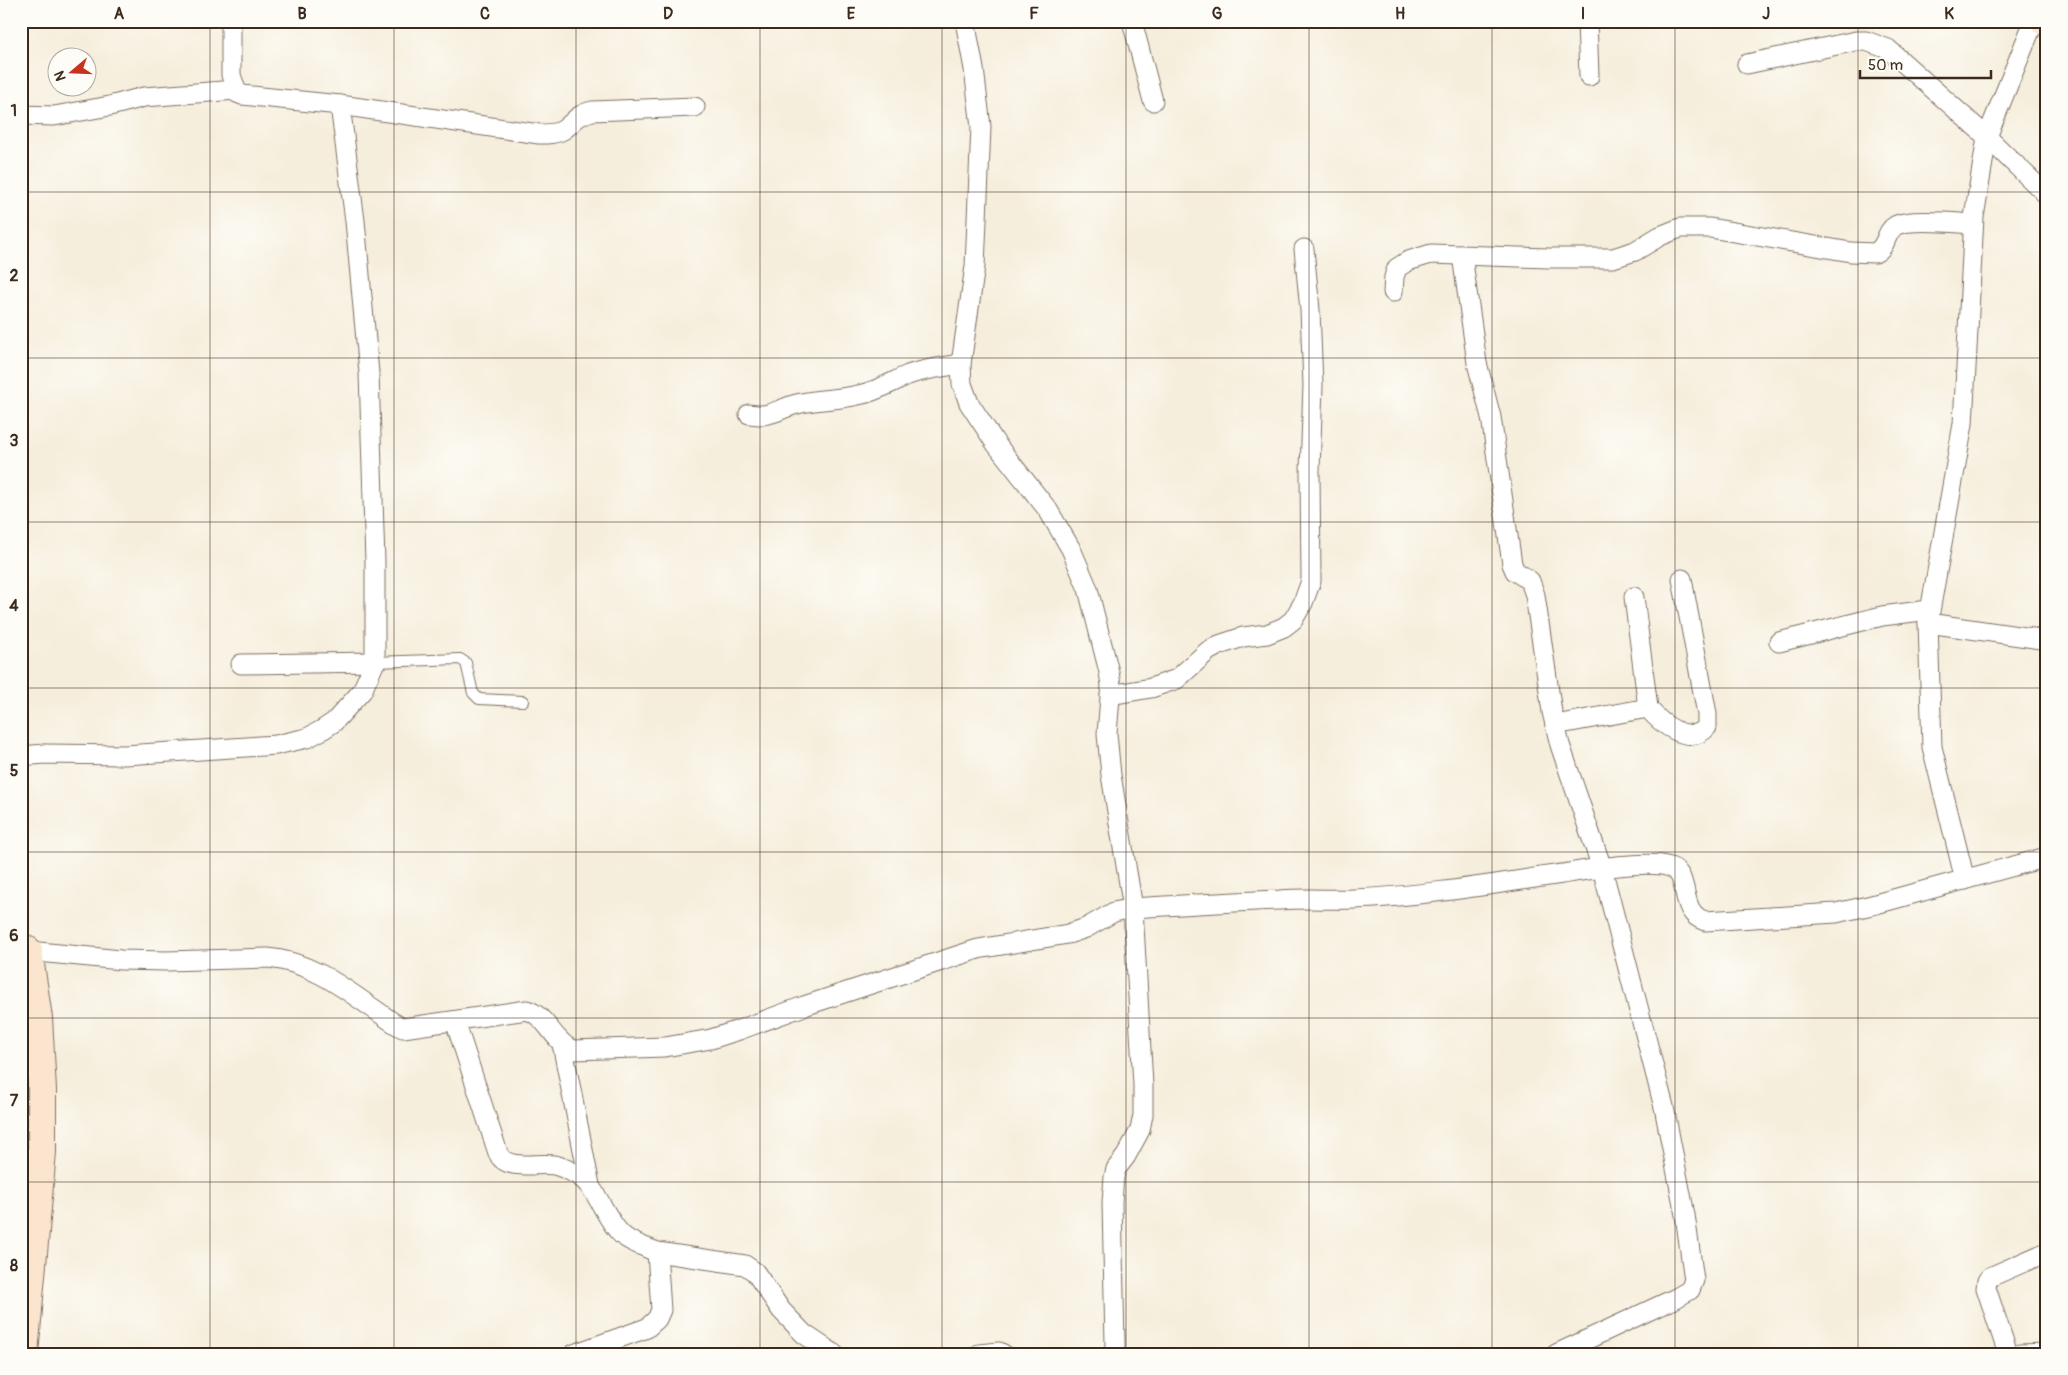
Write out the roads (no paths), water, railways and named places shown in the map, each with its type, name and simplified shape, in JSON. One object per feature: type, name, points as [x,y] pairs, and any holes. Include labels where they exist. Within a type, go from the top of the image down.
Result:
[{"type":"street","points":[[231,21],[231,75],[236,90],[242,95],[340,105],[539,134],[557,133],[564,130],[582,114],[592,111],[695,106]]},
{"type":"street","points":[[965,21],[974,69],[981,127],[975,266],[961,364],[962,384],[969,404],[996,444],[1048,510],[1071,549],[1082,571],[1109,672],[1110,695],[1107,734],[1111,775],[1133,908],[1143,1085],[1143,1115],[1140,1130],[1126,1156],[1116,1169],[1114,1177],[1112,1202],[1114,1354]]},
{"type":"street","points":[[1132,21],[1153,101]]},
{"type":"street","points":[[1587,21],[1589,76]]},
{"type":"street","points":[[1965,880],[1932,747],[1929,617],[1963,424],[1973,224],[1987,137],[2034,21]]},
{"type":"street","points":[[1747,64],[1856,41],[1878,44],[1888,49],[1987,137],[2047,195]]},
{"type":"street","points":[[21,115],[54,116],[144,98],[236,90]]},
{"type":"street","points":[[21,756],[45,754],[125,755],[276,745],[307,738],[334,722],[362,691],[376,662],[375,562],[368,365],[340,105]]},
{"type":"street","points":[[1393,292],[1397,268],[1408,260],[1431,254],[1613,258],[1635,252],[1669,232],[1680,228],[1710,228],[1851,252],[1874,253],[1884,246],[1889,232],[1895,226],[1906,222],[1973,224]]},
{"type":"street","points":[[1110,695],[1151,688],[1177,679],[1208,650],[1243,637],[1267,634],[1284,627],[1293,620],[1303,603],[1311,581],[1310,471],[1313,385],[1310,310],[1304,250]]},
{"type":"street","points":[[1462,255],[1478,362],[1491,417],[1512,564],[1514,571],[1526,577],[1532,585],[1560,745],[1602,868],[1664,1107],[1685,1215],[1694,1280],[1690,1290],[1676,1298],[1556,1354]]},
{"type":"street","points":[[749,414],[758,416],[773,414],[795,405],[819,399],[859,395],[910,375],[935,368],[961,364]]},
{"type":"street","points":[[1634,597],[1648,708],[1657,719],[1678,732],[1701,732],[1707,727],[1707,714],[1682,579]]},
{"type":"street","points":[[1779,642],[1882,616],[1929,617],[2047,640]]},
{"type":"street","points":[[241,664],[376,662]]},
{"type":"street","points":[[1555,725],[1648,708]]},
{"type":"street","points":[[24,1354],[29,1309],[26,1256],[42,1152],[42,1090],[38,1018],[24,949],[121,960],[284,959],[309,969],[343,987],[404,1028],[527,1010],[535,1014],[562,1044],[573,1050],[665,1047],[710,1039],[739,1030],[804,1006],[978,949],[1068,934],[1086,928],[1114,912],[1133,908],[1281,899],[1355,899],[1467,888],[1602,868],[1655,864],[1676,870],[1680,877],[1688,906],[1693,914],[1705,920],[1836,913],[2047,857]]},
{"type":"street","points":[[454,1021],[498,1152],[503,1161],[510,1164],[555,1165],[575,1174],[590,1185]]},
{"type":"street","points":[[562,1044],[590,1185],[613,1225],[623,1236],[657,1252],[745,1265],[754,1272],[781,1310],[804,1334],[834,1354]]},
{"type":"street","points":[[574,1354],[647,1328],[656,1319],[661,1310],[657,1252]]},
{"type":"street","points":[[2008,1354],[1986,1288],[1986,1281],[2047,1252]]},
{"type":"street","points":[[979,1354],[999,1352],[1003,1354]]},
{"type":"street","points":[[2020,1354],[2047,1353]]},
{"type":"lane","points":[[376,662],[460,659],[466,663],[474,693],[479,699],[523,701]]}]
